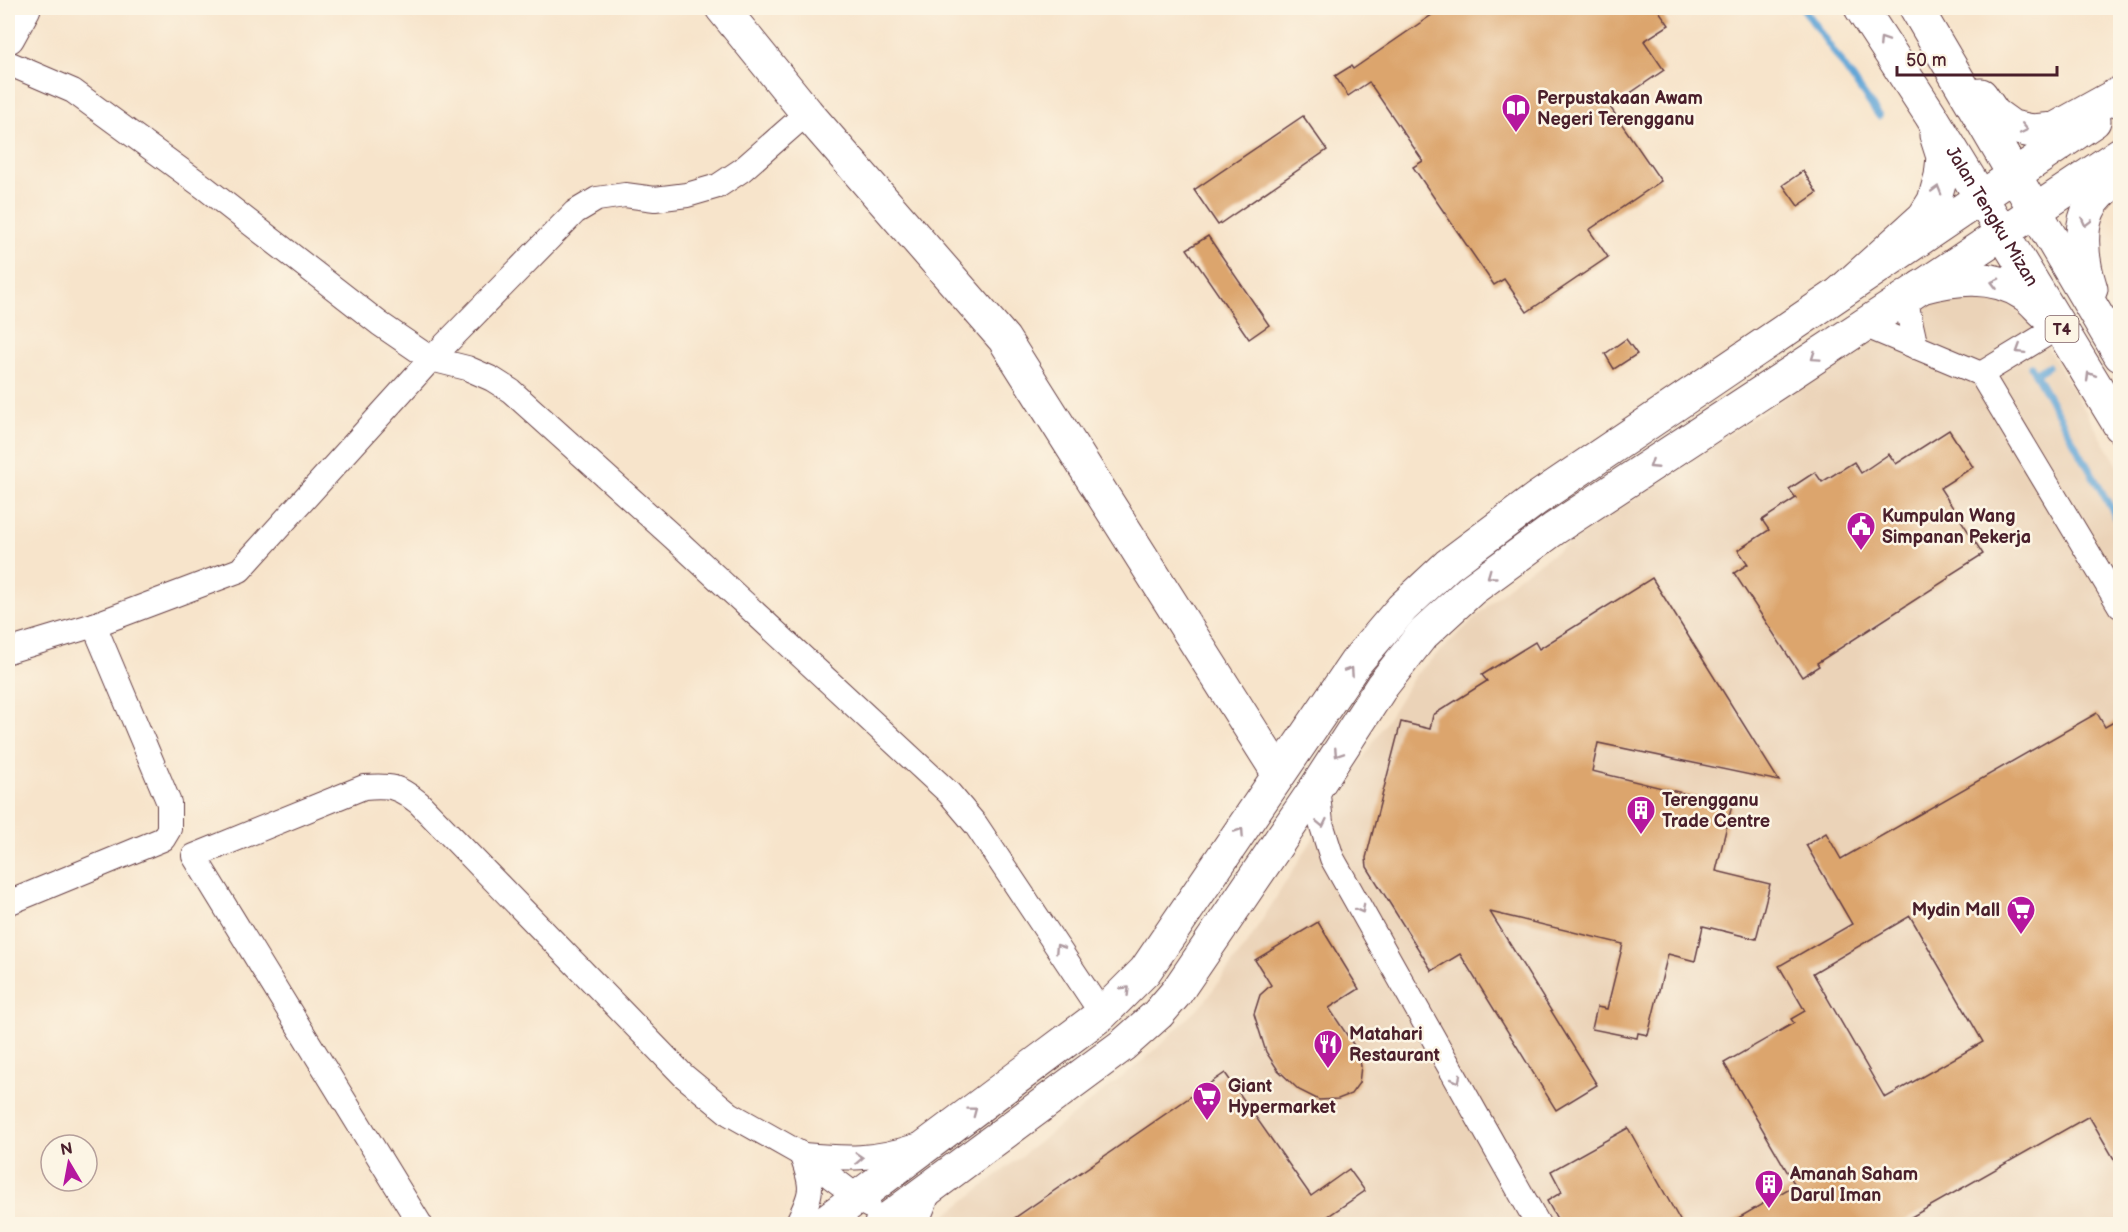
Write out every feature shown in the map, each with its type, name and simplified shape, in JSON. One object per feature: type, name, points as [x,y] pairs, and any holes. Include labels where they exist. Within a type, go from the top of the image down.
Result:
[{"type":"main road","points":[[8,37],[24,8]]},
{"type":"main road","points":[[722,8],[807,113],[1004,339],[1279,774]]},
{"type":"main road","name":"Jalan Tengku Mizan","points":[[1861,8],[1930,114],[2121,426]]},
{"type":"main road","points":[[1918,8],[1994,114],[2012,127],[2032,131],[2055,129],[2121,93]]},
{"type":"main road","name":"T4","points":[[1918,8],[2121,355]]},
{"type":"main road","points":[[822,1224],[1102,1014],[1145,971],[1356,662],[1402,608],[1448,565],[1536,498],[2121,103]]},
{"type":"main road","points":[[1841,292],[1924,217],[1934,201],[1941,176],[1943,157],[1930,114]]},
{"type":"main road","points":[[885,1223],[1123,1044],[1158,1014],[1176,993],[1382,686],[1422,635],[1471,590],[1554,529],[2121,154]]},
{"type":"main road","points":[[2102,323],[2089,284],[2082,237],[2086,216],[2097,196],[2121,177]]},
{"type":"main road","points":[[1913,293],[1968,278],[1997,282],[2024,294],[2060,326]]},
{"type":"street","points":[[8,63],[73,91],[204,187],[380,324],[431,358],[467,368],[492,379],[511,391],[673,537],[949,793],[976,825],[1102,1014]]},
{"type":"street","points":[[8,651],[94,625],[240,570],[431,358],[574,213],[597,200],[625,195],[655,199],[687,195],[718,186],[742,170],[807,113]]},
{"type":"street","points":[[1913,293],[1916,347]]},
{"type":"street","points":[[1864,325],[1981,374],[2121,606]]},
{"type":"street","points":[[1981,374],[2060,326]]},
{"type":"street","points":[[8,903],[163,839],[169,829],[169,803],[94,625]]},
{"type":"street","points":[[420,1224],[194,856],[364,787],[384,786],[402,790],[419,803],[684,1076],[730,1114],[801,1154],[860,1197],[885,1223]]},
{"type":"street","points":[[1317,786],[1321,823],[1332,858],[1538,1224]]},
{"type":"street","points":[[801,1154],[859,1159],[883,1156],[938,1138]]},
{"type":"street","points":[[797,1224],[811,1190],[811,1181],[801,1154]]},
{"type":"street","points":[[920,1224],[921,1214],[931,1187]]},
{"type":"shaded area","points":[[1964,293],[1983,295],[2005,302],[2031,320],[2120,469],[2120,1224],[935,1224],[1151,1054],[1204,1002],[1249,941],[1415,675],[1517,578],[1910,312],[1930,300]]},
{"type":"building","name":"Perpustakaan Awam Negeri Terengganu","points":[[1442,8],[1657,8],[1669,25],[1644,41],[1664,70],[1610,107],[1661,181],[1589,230],[1608,257],[1527,312],[1504,279],[1494,285],[1413,167],[1423,161],[1369,82],[1348,96],[1335,76],[1351,66],[1353,69]]},
{"type":"building","points":[[1303,116],[1327,150],[1218,225],[1194,190]]},
{"type":"building","points":[[1803,171],[1817,193],[1798,206],[1783,185]]},
{"type":"building","points":[[1208,236],[1269,325],[1249,339],[1187,249]]},
{"type":"building","points":[[1626,339],[1637,354],[1614,369],[1605,354]]},
{"type":"building","name":"Kumpulan Wang Simpanan Pekerja","points":[[1949,430],[1973,467],[1940,488],[1983,554],[1817,663],[1819,666],[1802,677],[1734,573],[1748,564],[1738,550],[1769,530],[1762,520],[1796,498],[1789,489],[1815,472],[1822,482],[1854,462],[1861,473],[1889,454],[1896,464]]},
{"type":"building","name":"Terengganu Trade Centre","points":[[1652,578],[1779,781],[1598,743],[1592,771],[1732,805],[1716,871],[1770,884],[1756,939],[1703,926],[1695,961],[1668,954],[1648,1035],[1638,1033],[1637,1038],[1592,1029],[1597,1007],[1607,1009],[1623,944],[1490,912],[1597,1085],[1556,1110],[1460,954],[1432,971],[1367,867],[1366,858],[1401,722],[1430,729],[1433,715],[1487,681],[1482,675],[1535,642],[1539,649]]},
{"type":"building","name":"Mydin Mall","points":[[2097,713],[2105,727],[2121,718],[2121,1171],[2089,1116],[1899,1224],[1728,1224],[1795,1185],[1724,1063],[1794,1023],[1791,1019],[1805,1011],[1779,966],[1852,924],[1806,845],[1826,833],[1841,859]],"holes":[[[1910,916],[1983,1042],[1885,1098],[1813,973]]]},
{"type":"building","points":[[1318,922],[1359,989],[1329,1008],[1357,1050],[1361,1066],[1359,1083],[1351,1094],[1338,1099],[1319,1100],[1299,1090],[1278,1070],[1266,1052],[1254,1014],[1260,995],[1271,985],[1255,960]]},
{"type":"building","name":"Giant Hypermarket","points":[[1225,1073],[1311,1196],[1349,1169],[1365,1191],[1327,1217],[1332,1224],[1006,1224]]},
{"type":"building","points":[[1628,1128],[1682,1224],[1560,1224],[1547,1201],[1562,1192],[1551,1171]]},
{"type":"waterway","points":[[1803,8],[1879,116]]},
{"type":"waterway","points":[[2031,366],[2120,524]]},
{"type":"waterway","points":[[2035,374],[2048,366]]},
{"type":"place","name":"Perpustakaan Awam Negeri Terengganu","points":[[1516,134]]},
{"type":"place","name":"Kumpulan Wang Simpanan Pekerja","points":[[1861,552]]},
{"type":"place","name":"Terengganu Trade Centre","points":[[1641,836]]},
{"type":"place","name":"Mydin Mall","points":[[2021,936]]},
{"type":"place","name":"Matahari Restaurant","points":[[1328,1070]]},
{"type":"place","name":"Giant Hypermarket","points":[[1207,1122]]},
{"type":"place","name":"Amanah Saham Darul Iman","points":[[1769,1210]]}]
